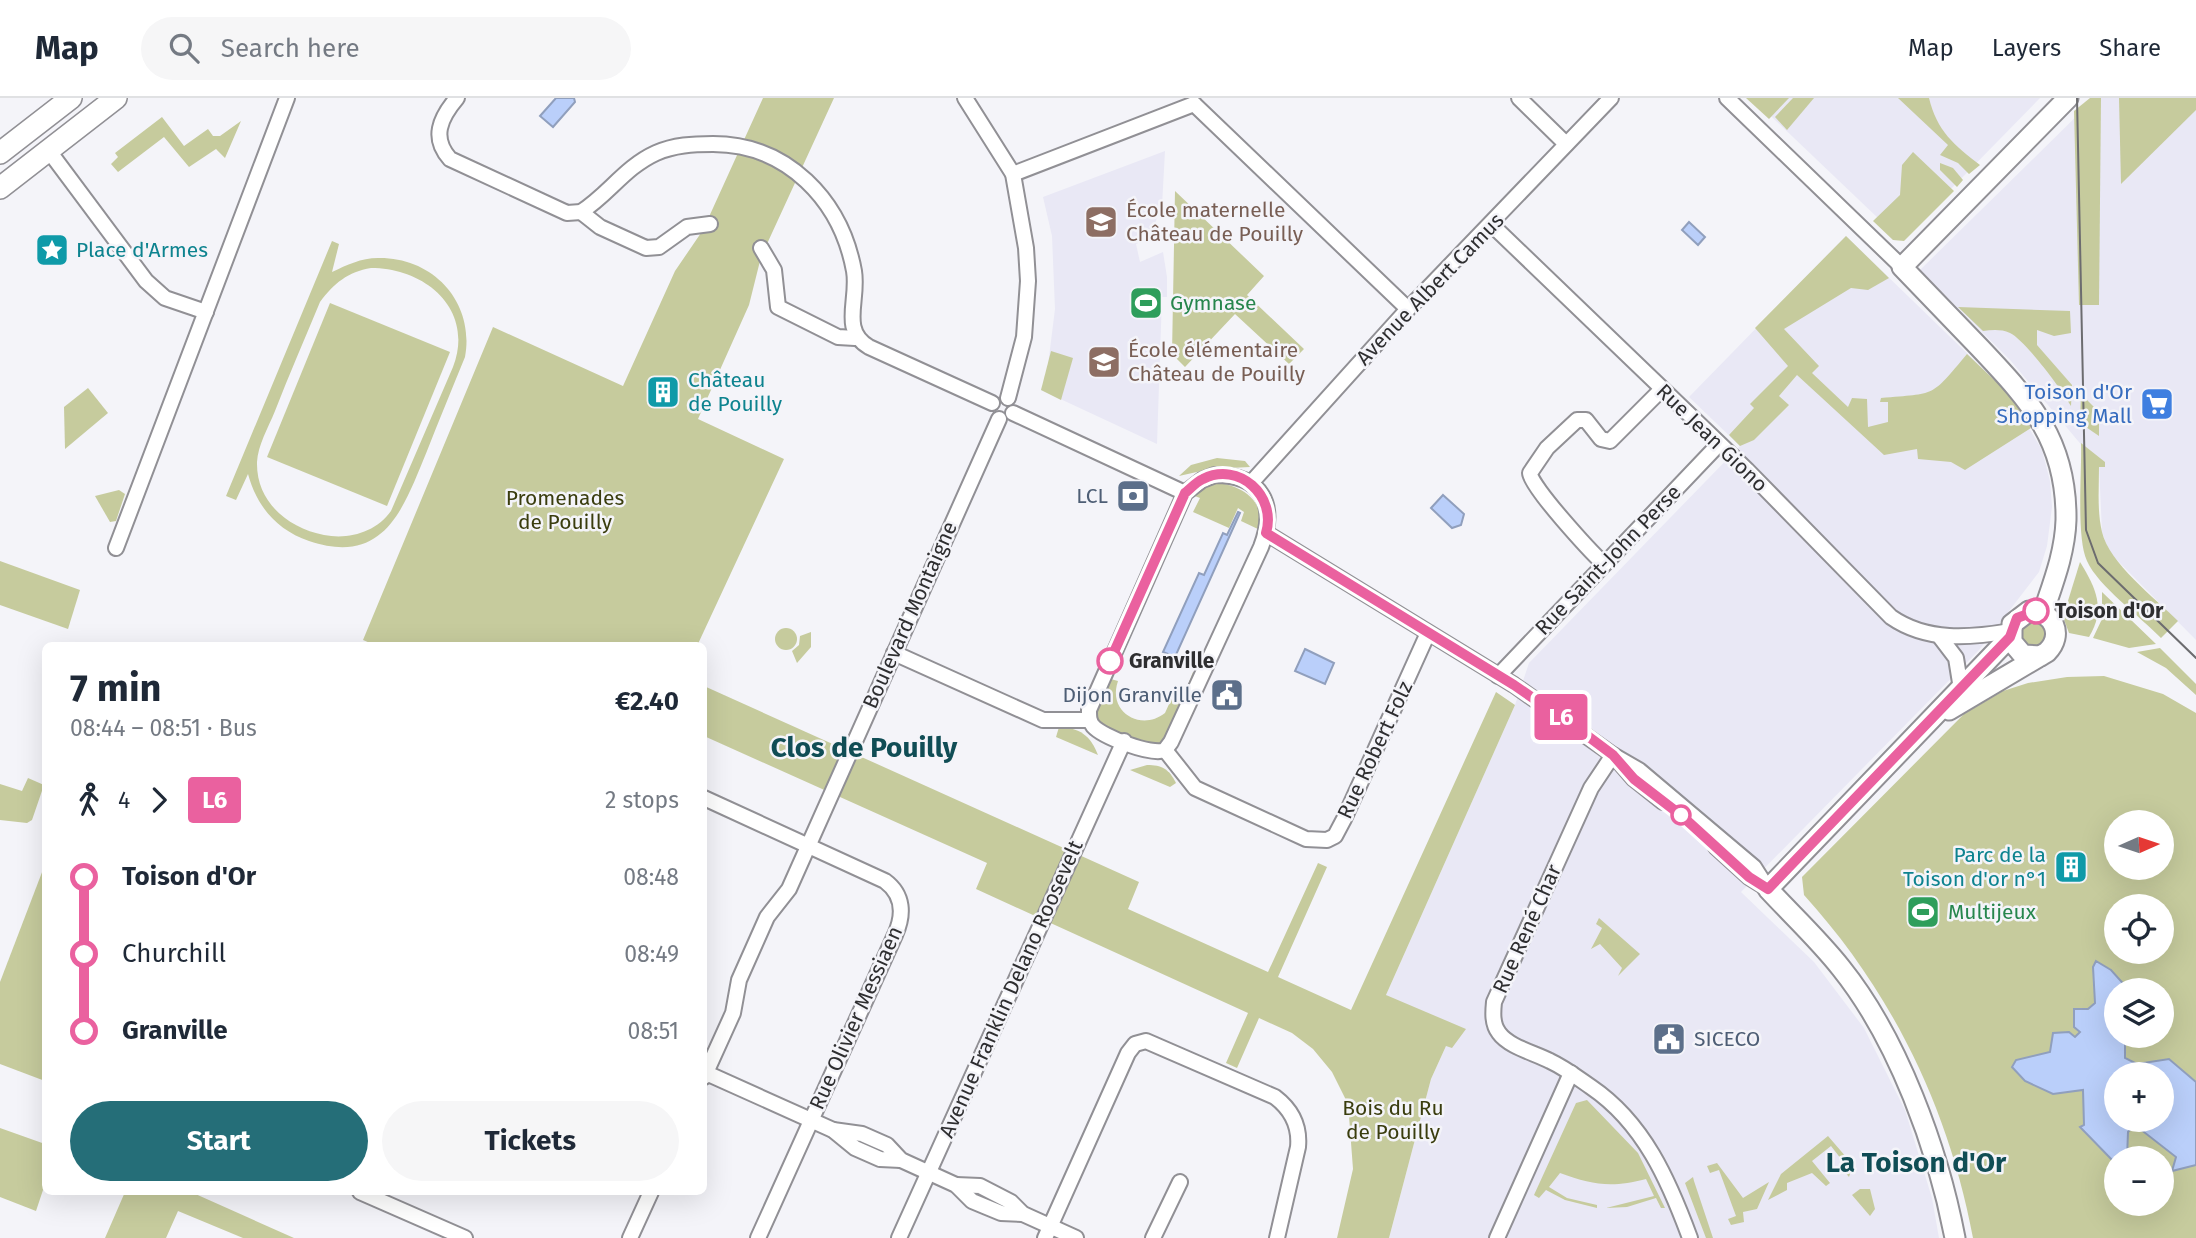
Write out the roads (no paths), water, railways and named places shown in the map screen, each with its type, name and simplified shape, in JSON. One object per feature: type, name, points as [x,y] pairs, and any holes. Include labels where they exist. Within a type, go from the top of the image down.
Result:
[{"type":"main road","points":[[0,153],[71,98]]},
{"type":"main road","points":[[0,188],[116,98]]},
{"type":"street","points":[[116,548],[287,98]]},
{"type":"street","points":[[965,98],[1013,174],[1028,281],[1024,337],[1008,398]]},
{"type":"street","points":[[1519,98],[1566,144]]},
{"type":"street","name":"Avenue Albert Camus","points":[[1251,483],[1408,309],[1492,225],[1611,98]]},
{"type":"street","points":[[1727,98],[1902,267],[2022,391],[2043,422],[2058,456],[2065,489],[2066,522],[2060,559],[2043,614]]},
{"type":"street","points":[[1902,267],[2068,98]]},
{"type":"street","points":[[451,100],[443,118],[438,142],[450,159],[567,213],[581,212],[635,164],[675,146],[722,144],[770,155],[798,172],[819,192],[844,232],[854,275],[856,300],[852,327],[855,338]]},
{"type":"street","points":[[1013,174],[1194,101],[1408,309]]},
{"type":"street","points":[[49,150],[146,281],[164,298],[206,312]]},
{"type":"street","points":[[581,212],[600,227],[646,248],[659,247],[687,227],[710,224]]},
{"type":"street","name":"Rue Jean Giono","points":[[1492,225],[1719,444],[1891,617],[1912,629],[1940,637],[2013,640]]},
{"type":"street","points":[[761,248],[774,270],[778,307],[838,337],[855,338],[869,348],[992,403]]},
{"type":"street","points":[[1604,564],[1576,538],[1552,502],[1532,484],[1530,473],[1547,448],[1577,419],[1586,420],[1601,439],[1610,442],[1662,389]]},
{"type":"street","points":[[1006,416],[1013,404],[1008,398],[1000,397],[992,403],[991,411],[1185,493]]},
{"type":"street","name":"Boulevard Montaigne","points":[[707,1068],[733,1013],[737,985],[744,967],[767,917],[786,896],[894,653],[1006,416]]},
{"type":"street","name":"Rue Saint-John Perse","points":[[1498,676],[1719,444]]},
{"type":"street","points":[[1215,475],[1232,475],[1251,483],[1260,492],[1268,512],[1266,533],[1166,750],[1150,752],[1095,729],[1089,720],[1089,710],[1121,632],[1185,493],[1202,480],[1215,475]]},
{"type":"street","points":[[1266,533],[1498,676],[1613,755],[1634,779],[1682,816],[1749,877],[1768,889],[1842,968],[1878,1027],[1913,1096],[1939,1168],[1955,1238]]},
{"type":"street","points":[[1768,889],[1955,695],[2013,640],[2022,614],[2043,614],[2050,618],[2056,632],[2053,647],[1930,721]]},
{"type":"street","name":"Rue Robert Folz","points":[[1166,750],[1195,788],[1306,839],[1327,840],[1335,836],[1344,819],[1428,633]]},
{"type":"street","points":[[1940,637],[1956,657],[1955,695]]},
{"type":"street","points":[[2013,640],[2029,657],[2041,656]]},
{"type":"street","points":[[894,653],[1043,720],[1089,720]]},
{"type":"street","name":"Avenue Franklin Delano Roosevelt","points":[[899,1238],[1124,741]]},
{"type":"street","name":"Rue René Char","points":[[1613,755],[1591,788],[1493,1011],[1495,1027],[1506,1040],[1571,1073],[1604,1096],[1646,1142],[1669,1183],[1690,1238]]},
{"type":"street","points":[[707,799],[808,844]]},
{"type":"street","name":"Rue Olivier Messiaen","points":[[808,844],[885,881],[894,889],[902,912],[895,934],[810,1120]]},
{"type":"street","points":[[1048,1232],[1128,1053],[1135,1044],[1146,1041],[1275,1097],[1290,1112],[1298,1132],[1298,1147],[1278,1238]]},
{"type":"street","points":[[1497,1238],[1571,1073]]},
{"type":"street","points":[[707,1075],[833,1130],[855,1148],[883,1160],[901,1160],[929,1172],[956,1185],[972,1201],[1001,1213],[1023,1214],[1048,1232],[1076,1238]]},
{"type":"street","points":[[758,1238],[810,1120]]},
{"type":"street","points":[[1153,1238],[1180,1182]]},
{"type":"street","points":[[367,1195],[465,1238]]},
{"type":"street","points":[[630,1238],[650,1195]]},
{"type":"water","points":[[556,98],[574,98],[575,102],[553,127],[540,116]]},
{"type":"water","points":[[1689,222],[1705,237],[1698,245],[1682,230]]},
{"type":"water","points":[[1443,495],[1464,514],[1461,525],[1452,528],[1431,508]]},
{"type":"water","points":[[1238,512],[1240,513],[1175,657],[1163,652],[1199,573],[1204,575],[1223,533],[1227,535]]},
{"type":"water","points":[[1305,649],[1334,663],[1325,684],[1295,671]]},
{"type":"water","points":[[2096,961],[2118,978],[2104,978],[2104,1048],[2125,1048],[2125,1058],[2133,1062],[2104,1062],[2104,1132],[2128,1132],[2127,1146],[2104,1146],[2104,1152],[2080,1127],[2084,1125],[2083,1090],[2053,1094],[2025,1081],[2012,1067],[2016,1060],[2050,1052],[2053,1033],[2069,1032],[2075,1037],[2080,1032],[2074,1027],[2074,1009],[2088,1009],[2095,1003],[2093,967]]},
{"type":"water","points":[[2169,1059],[2173,1062],[2150,1062]]},
{"type":"water","points":[[2174,1063],[2196,1082],[2196,1165],[2174,1170],[2174,1146],[2162,1146],[2144,1132],[2174,1132]]},
{"type":"tram line","points":[[2077,98],[2086,530],[2098,563],[2196,658]]},
{"type":"place","name":"École maternelle Château de Pouilly","points":[[1101,222]]},
{"type":"place","name":"Place d'Armes","points":[[52,250]]},
{"type":"place","name":"Gymnase","points":[[1146,303]]},
{"type":"place","name":"École élémentaire Château de Pouilly","points":[[1104,362]]},
{"type":"place","name":"Château de Pouilly","points":[[663,392]]},
{"type":"place","name":"Toison d'Or Shopping Mall","points":[[2157,404]]},
{"type":"place","name":"LCL","points":[[1133,496]]},
{"type":"place","name":"Toison d'Or","points":[[2036,611]]},
{"type":"place","name":"Granville","points":[[1110,661]]},
{"type":"place","name":"Dijon Granville","points":[[1227,695]]},
{"type":"place","name":"Parc de la Toison d'or n°1","points":[[2071,867]]},
{"type":"place","name":"Multijeux","points":[[1923,912]]},
{"type":"place","name":"SICECO","points":[[1669,1039]]},
{"type":"district","name":"Clos de Pouilly","points":[[864,747]]},
{"type":"district","name":"La Toison d'Or","points":[[1916,1162]]},
{"type":"park label","name":"Promenades de Pouilly","points":[[565,510]]},
{"type":"park label","name":"Bois du Ru de Pouilly","points":[[1393,1120]]}]
